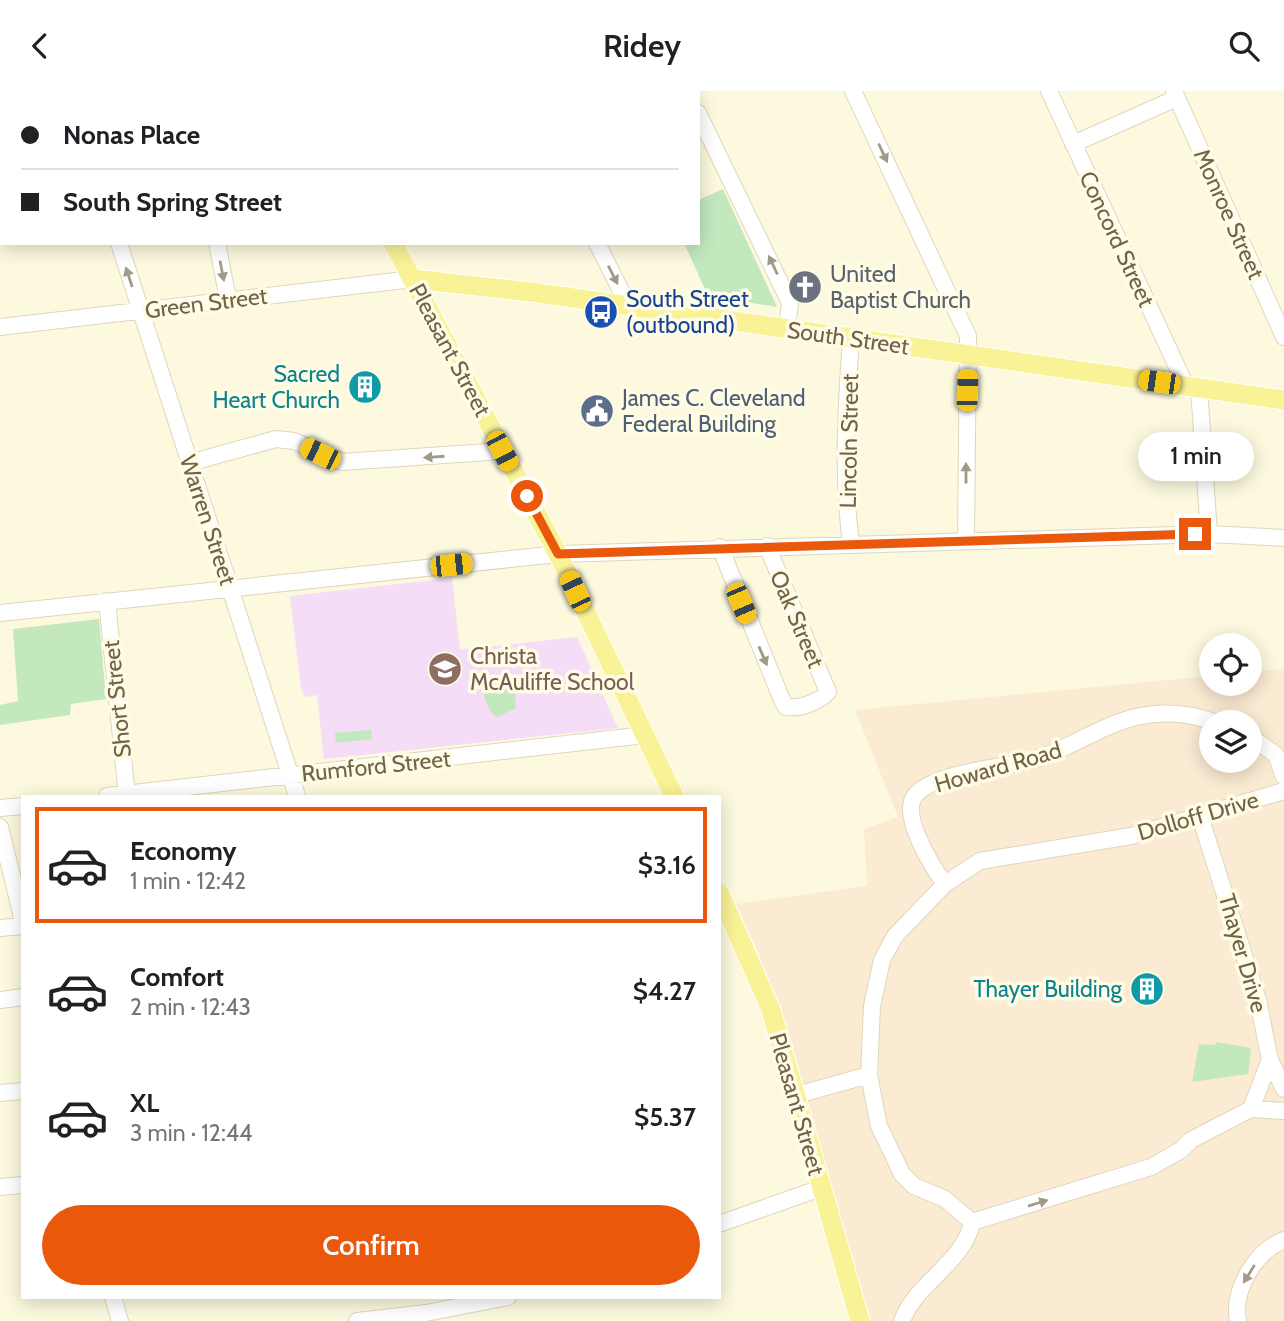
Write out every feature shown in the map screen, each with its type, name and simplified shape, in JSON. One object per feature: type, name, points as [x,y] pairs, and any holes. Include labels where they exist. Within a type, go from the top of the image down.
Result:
[{"type":"main road","name":"Pleasant Street","points":[[394,245],[558,554],[674,795]]},
{"type":"main road","name":"South Street","points":[[413,279],[787,328],[1284,400]]},
{"type":"main road","name":"Pleasant Street","points":[[725,916],[771,1010],[860,1321]]},
{"type":"street","points":[[853,91],[968,336],[966,541]]},
{"type":"street","name":"Concord Street","points":[[1049,91],[1193,387],[1209,534]]},
{"type":"street","points":[[1073,144],[1175,94]]},
{"type":"street","name":"Monroe Street","points":[[1175,94],[1284,337]]},
{"type":"street","points":[[700,117],[790,303],[787,328]]},
{"type":"street","name":"Warren Street","points":[[119,245],[298,795]]},
{"type":"street","points":[[217,245],[228,299]]},
{"type":"street","points":[[598,245],[629,307]]},
{"type":"street","name":"Green Street","points":[[0,327],[413,279]]},
{"type":"street","name":"Lincoln Street","points":[[851,339],[845,415],[851,543]]},
{"type":"street","points":[[189,463],[276,439],[294,442],[342,462],[502,451]]},
{"type":"street","points":[[0,613],[558,554],[1209,534],[1284,538]]},
{"type":"street","name":"Oak Street","points":[[720,547],[786,707],[809,703],[828,691],[767,546]]},
{"type":"street","name":"Short Street","points":[[107,601],[127,795]]},
{"type":"street","name":"Howard Road","points":[[945,884],[931,866],[911,814],[912,800],[921,789],[974,772],[1055,754],[1131,718],[1159,713],[1187,714],[1199,718]]},
{"type":"street","name":"Rumford Street","points":[[127,795],[645,735]]},
{"type":"street","points":[[1262,743],[1276,755],[1284,777]]},
{"type":"street","name":"Dolloff Drive","points":[[972,1222],[945,1199],[914,1186],[902,1174],[879,1126],[869,1075],[872,1006],[882,960],[907,921],[945,884],[979,861],[1112,839],[1284,791]]},
{"type":"street","points":[[0,808],[21,806]]},
{"type":"street","name":"Thayer Drive","points":[[1200,816],[1258,1000],[1270,1060],[1284,1089]]},
{"type":"street","points":[[0,827],[21,915]]},
{"type":"street","points":[[0,929],[21,924]]},
{"type":"street","points":[[0,1000],[21,997]]},
{"type":"street","points":[[1251,1109],[1270,1060]]},
{"type":"street","points":[[797,1095],[869,1075]]},
{"type":"street","points":[[0,1093],[21,1091]]},
{"type":"street","points":[[902,1321],[909,1305],[969,1240],[972,1222],[1151,1167],[1181,1150],[1191,1140],[1251,1109],[1284,1111]]},
{"type":"street","points":[[0,1187],[21,1185]]},
{"type":"street","points":[[721,1223],[821,1188]]},
{"type":"street","points":[[1238,1321],[1238,1292],[1252,1268],[1270,1247],[1284,1240]]},
{"type":"street","points":[[114,1299],[120,1321]]},
{"type":"street","points":[[357,1321],[466,1308],[500,1299]]},
{"type":"shaded area","name":"Christa McAuliffe School","points":[[452,578],[460,650],[577,637],[618,728],[324,759],[317,695],[305,697],[301,689],[290,596]]},
{"type":"shaded area","points":[[1284,669],[1284,1321],[868,1321],[796,1061],[759,954],[736,904],[867,886],[864,829],[898,817],[855,710],[1199,677],[1199,696],[1262,696],[1262,671]]},
{"type":"green space","points":[[723,189],[777,307],[708,296],[685,245],[700,245],[700,199]]},
{"type":"green space","points":[[99,619],[106,699],[71,704],[70,715],[0,725],[0,705],[18,701],[13,629]]},
{"type":"green space","points":[[513,679],[516,708],[497,717],[486,703],[483,684]]},
{"type":"green space","points":[[371,730],[372,739],[336,743],[335,733]]},
{"type":"green space","points":[[1216,1042],[1251,1048],[1248,1074],[1192,1082],[1199,1044],[1215,1045]]},
{"type":"place","name":"United Baptist Church","points":[[805,287]]},
{"type":"place","name":"South Street (outbound)","points":[[601,312]]},
{"type":"place","name":"Sacred Heart Church","points":[[365,387]]},
{"type":"place","name":"James C. Cleveland Federal Building","points":[[597,411]]},
{"type":"place","name":"Christa McAuliffe School","points":[[445,669]]},
{"type":"place","name":"Thayer Building","points":[[1147,989]]},
{"type":"route","points":[[527,496],[558,554],[1195,534]]}]
